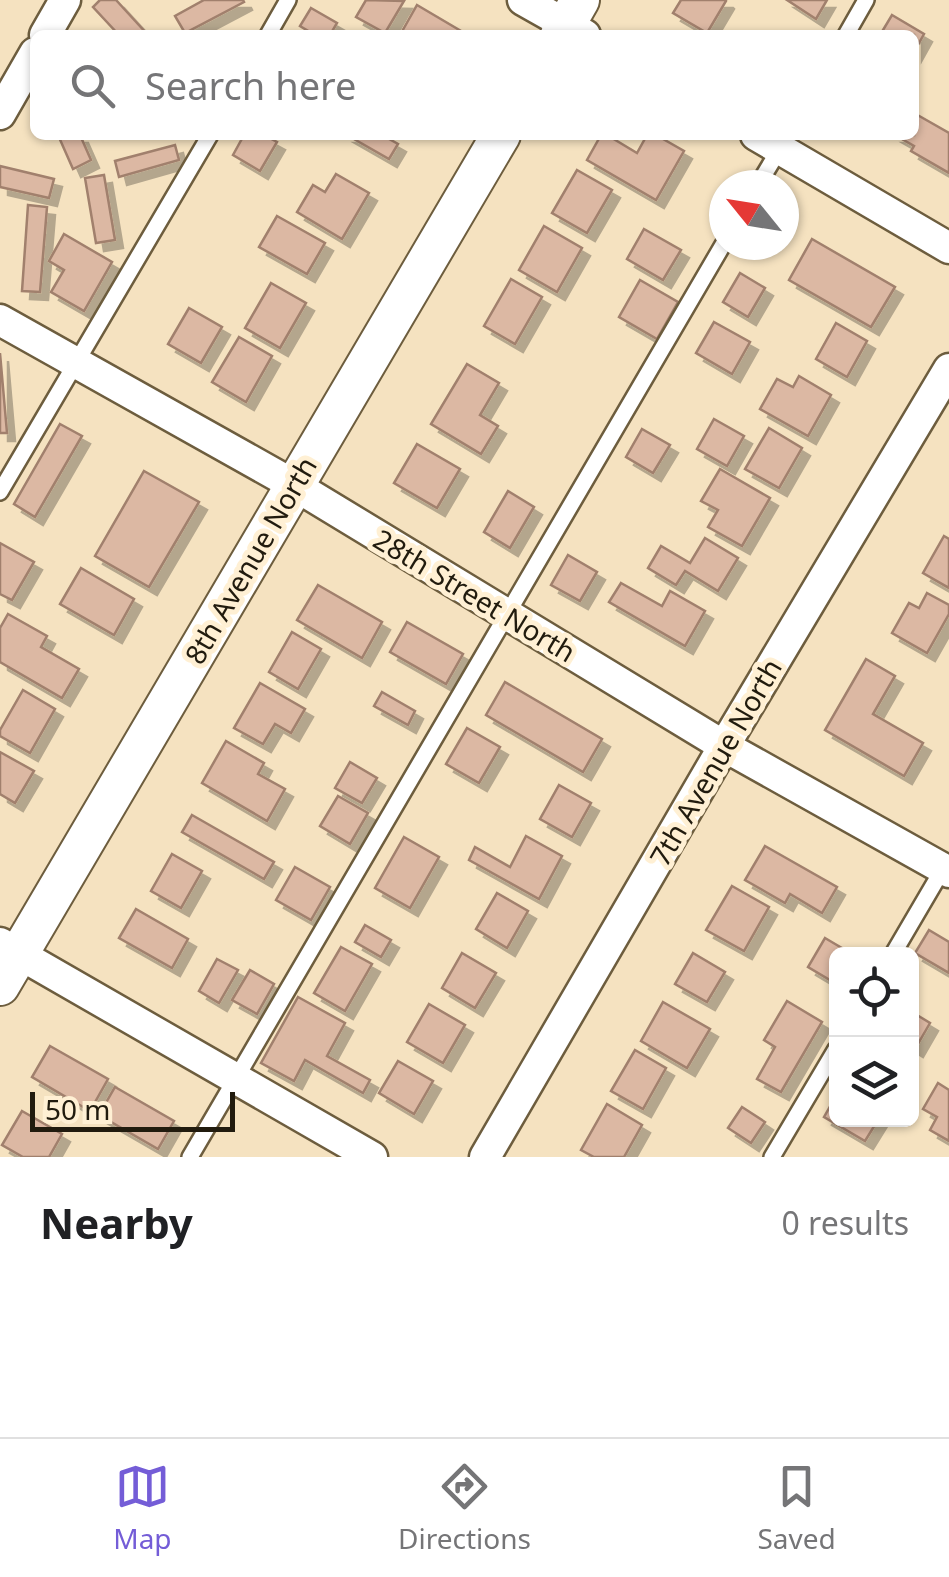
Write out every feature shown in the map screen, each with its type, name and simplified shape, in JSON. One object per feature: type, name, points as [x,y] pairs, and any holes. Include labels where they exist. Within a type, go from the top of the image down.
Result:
[{"type":"street","points":[[48,30],[65,0]]},
{"type":"street","points":[[524,0],[573,24]]},
{"type":"street","points":[[0,114],[30,61]]},
{"type":"street","name":"8th Avenue North","points":[[6,961],[498,140]]},
{"type":"street","points":[[775,140],[949,248]]},
{"type":"street","name":"28th Street North","points":[[0,320],[294,485],[724,746],[947,867]]},
{"type":"street","name":"7th Avenue North","points":[[485,1157],[949,369]]},
{"type":"street","points":[[6,961],[236,1079],[372,1157]]},
{"type":"lane","points":[[271,30],[288,0]]},
{"type":"lane","points":[[849,30],[866,0]]},
{"type":"lane","points":[[0,492],[207,140]]},
{"type":"lane","points":[[764,170],[775,140]]},
{"type":"lane","points":[[190,1157],[714,260]]},
{"type":"lane","points":[[897,947],[947,867]]},
{"type":"lane","points":[[772,1157],[829,1061]]},
{"type":"building","points":[[100,0],[116,0],[143,30],[114,30],[93,7]]},
{"type":"building","points":[[204,0],[244,2],[191,30],[183,30],[175,16]]},
{"type":"building","points":[[366,0],[404,1],[387,30],[356,17]]},
{"type":"building","points":[[681,0],[726,1],[709,30],[673,13]]},
{"type":"building","points":[[787,0],[827,0],[816,19]]},
{"type":"building","points":[[417,5],[459,30],[403,30]]},
{"type":"building","points":[[311,8],[337,23],[333,30],[307,30],[300,26]]},
{"type":"building","points":[[892,15],[917,30],[883,30]]},
{"type":"building","points":[[919,116],[949,133],[949,173],[911,151],[914,146],[904,140],[919,140]]},
{"type":"building","points":[[60,140],[82,140],[91,160],[73,169]]},
{"type":"building","points":[[241,140],[277,142],[260,171],[233,155]]},
{"type":"building","points":[[356,140],[391,140],[398,144],[389,159]]},
{"type":"building","points":[[598,140],[615,140],[637,153],[644,140],[665,140],[684,151],[656,200],[587,160]]},
{"type":"building","points":[[175,145],[179,160],[119,177],[115,161]]},
{"type":"building","points":[[0,166],[54,179],[49,198],[0,187]]},
{"type":"building","points":[[577,170],[612,190],[587,233],[552,213]]},
{"type":"building","points":[[336,174],[369,193],[342,239],[297,212],[313,185],[325,192]]},
{"type":"building","points":[[104,175],[115,240],[96,243],[85,178]]},
{"type":"building","points":[[28,205],[47,207],[40,292],[22,291]]},
{"type":"building","points":[[277,216],[325,243],[307,274],[259,247]]},
{"type":"building","points":[[544,226],[582,248],[557,292],[519,270]]},
{"type":"building","points":[[644,229],[681,250],[663,280],[627,259]]},
{"type":"building","points":[[64,234],[112,262],[84,311],[51,292],[64,270],[49,261]]},
{"type":"building","points":[[812,239],[895,287],[871,327],[789,280]]},
{"type":"building","points":[[740,273],[765,288],[748,317],[723,302]]},
{"type":"building","points":[[511,279],[542,297],[515,344],[484,326]]},
{"type":"building","points":[[640,280],[678,302],[657,339],[619,317]]},
{"type":"building","points":[[271,283],[306,303],[280,348],[245,328]]},
{"type":"building","points":[[189,308],[222,327],[201,363],[168,344]]},
{"type":"building","points":[[714,322],[750,342],[732,374],[696,353]]},
{"type":"building","points":[[836,323],[867,341],[847,377],[816,359]]},
{"type":"building","points":[[239,337],[272,356],[246,402],[212,382]]},
{"type":"building","points":[[0,353],[7,433],[0,433]]},
{"type":"building","points":[[467,364],[499,383],[480,415],[498,426],[481,454],[431,424]]},
{"type":"building","points":[[799,376],[831,395],[808,436],[760,409],[777,379],[793,387]]},
{"type":"building","points":[[714,419],[744,436],[727,466],[697,449]]},
{"type":"building","points":[[60,424],[82,436],[35,517],[14,504]]},
{"type":"building","points":[[769,428],[802,448],[779,488],[745,469]]},
{"type":"building","points":[[642,429],[670,445],[653,473],[626,457]]},
{"type":"building","points":[[417,444],[460,469],[437,508],[394,483]]},
{"type":"building","points":[[720,469],[770,498],[742,546],[708,527],[718,510],[701,501]]},
{"type":"building","points":[[144,471],[199,502],[149,587],[95,556]]},
{"type":"building","points":[[508,491],[534,507],[510,548],[484,532]]},
{"type":"building","points":[[944,536],[949,539],[949,588],[923,573]]},
{"type":"building","points":[[705,538],[738,558],[718,591],[685,571],[676,585],[648,568],[661,546],[690,563]]},
{"type":"building","points":[[0,543],[34,562],[12,600],[0,594]]},
{"type":"building","points":[[568,555],[597,572],[580,601],[551,585]]},
{"type":"building","points":[[81,568],[134,599],[114,635],[60,604]]},
{"type":"building","points":[[621,583],[662,606],[670,591],[705,611],[685,646],[609,602]]},
{"type":"building","points":[[318,585],[382,622],[362,658],[297,620]]},
{"type":"building","points":[[927,593],[949,605],[949,614],[927,653],[892,633],[909,603],[919,608]]},
{"type":"building","points":[[8,614],[47,636],[41,647],[79,669],[62,698],[0,662],[0,628]]},
{"type":"building","points":[[407,622],[463,654],[446,684],[390,652]]},
{"type":"building","points":[[292,632],[321,649],[298,689],[269,672]]},
{"type":"building","points":[[866,659],[895,676],[873,714],[923,743],[904,776],[825,730]]},
{"type":"building","points":[[505,682],[602,739],[583,772],[486,715]]},
{"type":"building","points":[[260,683],[305,709],[291,733],[275,724],[263,744],[234,728]]},
{"type":"building","points":[[23,690],[55,709],[30,753],[0,736]]},
{"type":"building","points":[[382,692],[415,711],[408,725],[374,706]]},
{"type":"building","points":[[467,728],[500,747],[479,783],[446,764]]},
{"type":"building","points":[[226,741],[264,763],[258,774],[285,789],[267,821],[202,783]]},
{"type":"building","points":[[0,752],[34,771],[15,803],[0,794]]},
{"type":"building","points":[[350,762],[377,778],[362,803],[335,788]]},
{"type":"building","points":[[559,785],[591,803],[572,837],[540,819]]},
{"type":"building","points":[[338,796],[368,813],[350,844],[320,826]]},
{"type":"building","points":[[192,815],[274,862],[264,879],[182,832]]},
{"type":"building","points":[[526,836],[562,856],[539,899],[469,860],[475,847],[510,867]]},
{"type":"building","points":[[404,837],[439,857],[410,908],[375,888]]},
{"type":"building","points":[[765,846],[837,887],[822,913],[790,894],[785,903],[745,880]]},
{"type":"building","points":[[172,854],[202,871],[181,908],[151,891]]},
{"type":"building","points":[[295,867],[330,887],[311,920],[276,900]]},
{"type":"building","points":[[732,886],[769,907],[744,951],[706,930]]},
{"type":"building","points":[[497,893],[528,911],[507,948],[476,929]]},
{"type":"building","points":[[136,909],[188,939],[172,968],[119,938]]},
{"type":"building","points":[[365,925],[391,940],[381,957],[355,942]]},
{"type":"building","points":[[929,930],[949,942],[949,973],[919,955],[919,947]]},
{"type":"building","points":[[825,938],[840,947],[829,947],[829,979],[808,967]]},
{"type":"building","points":[[341,947],[372,964],[345,1011],[314,993]]},
{"type":"building","points":[[462,953],[496,973],[475,1008],[442,988]]},
{"type":"building","points":[[693,953],[725,972],[707,1002],[675,984]]},
{"type":"building","points":[[217,959],[238,970],[219,1003],[199,991]]},
{"type":"building","points":[[250,970],[274,984],[257,1014],[232,1000]]},
{"type":"building","points":[[298,997],[345,1023],[327,1056],[370,1080],[363,1093],[305,1060],[294,1081],[261,1063]]},
{"type":"building","points":[[787,1001],[822,1022],[781,1092],[757,1079],[775,1047],[764,1040]]},
{"type":"building","points":[[663,1002],[710,1029],[687,1068],[641,1041]]},
{"type":"building","points":[[429,1004],[465,1025],[443,1063],[407,1042]]},
{"type":"building","points":[[919,1016],[930,1023],[919,1042]]},
{"type":"building","points":[[50,1046],[108,1079],[90,1111],[32,1077]]},
{"type":"building","points":[[635,1050],[666,1068],[643,1109],[611,1091]]},
{"type":"building","points":[[398,1061],[433,1081],[414,1114],[379,1093]]},
{"type":"building","points":[[938,1083],[949,1090],[949,1141],[930,1130],[937,1117],[923,1109]]},
{"type":"building","points":[[115,1087],[174,1121],[158,1149],[99,1115]]},
{"type":"building","points":[[607,1104],[642,1125],[624,1157],[594,1157],[581,1150]]},
{"type":"building","points":[[742,1107],[765,1122],[751,1143],[728,1128]]},
{"type":"building","points":[[22,1111],[62,1134],[49,1157],[23,1157],[2,1145]]},
{"type":"building","points":[[841,1127],[874,1127],[865,1141]]}]
